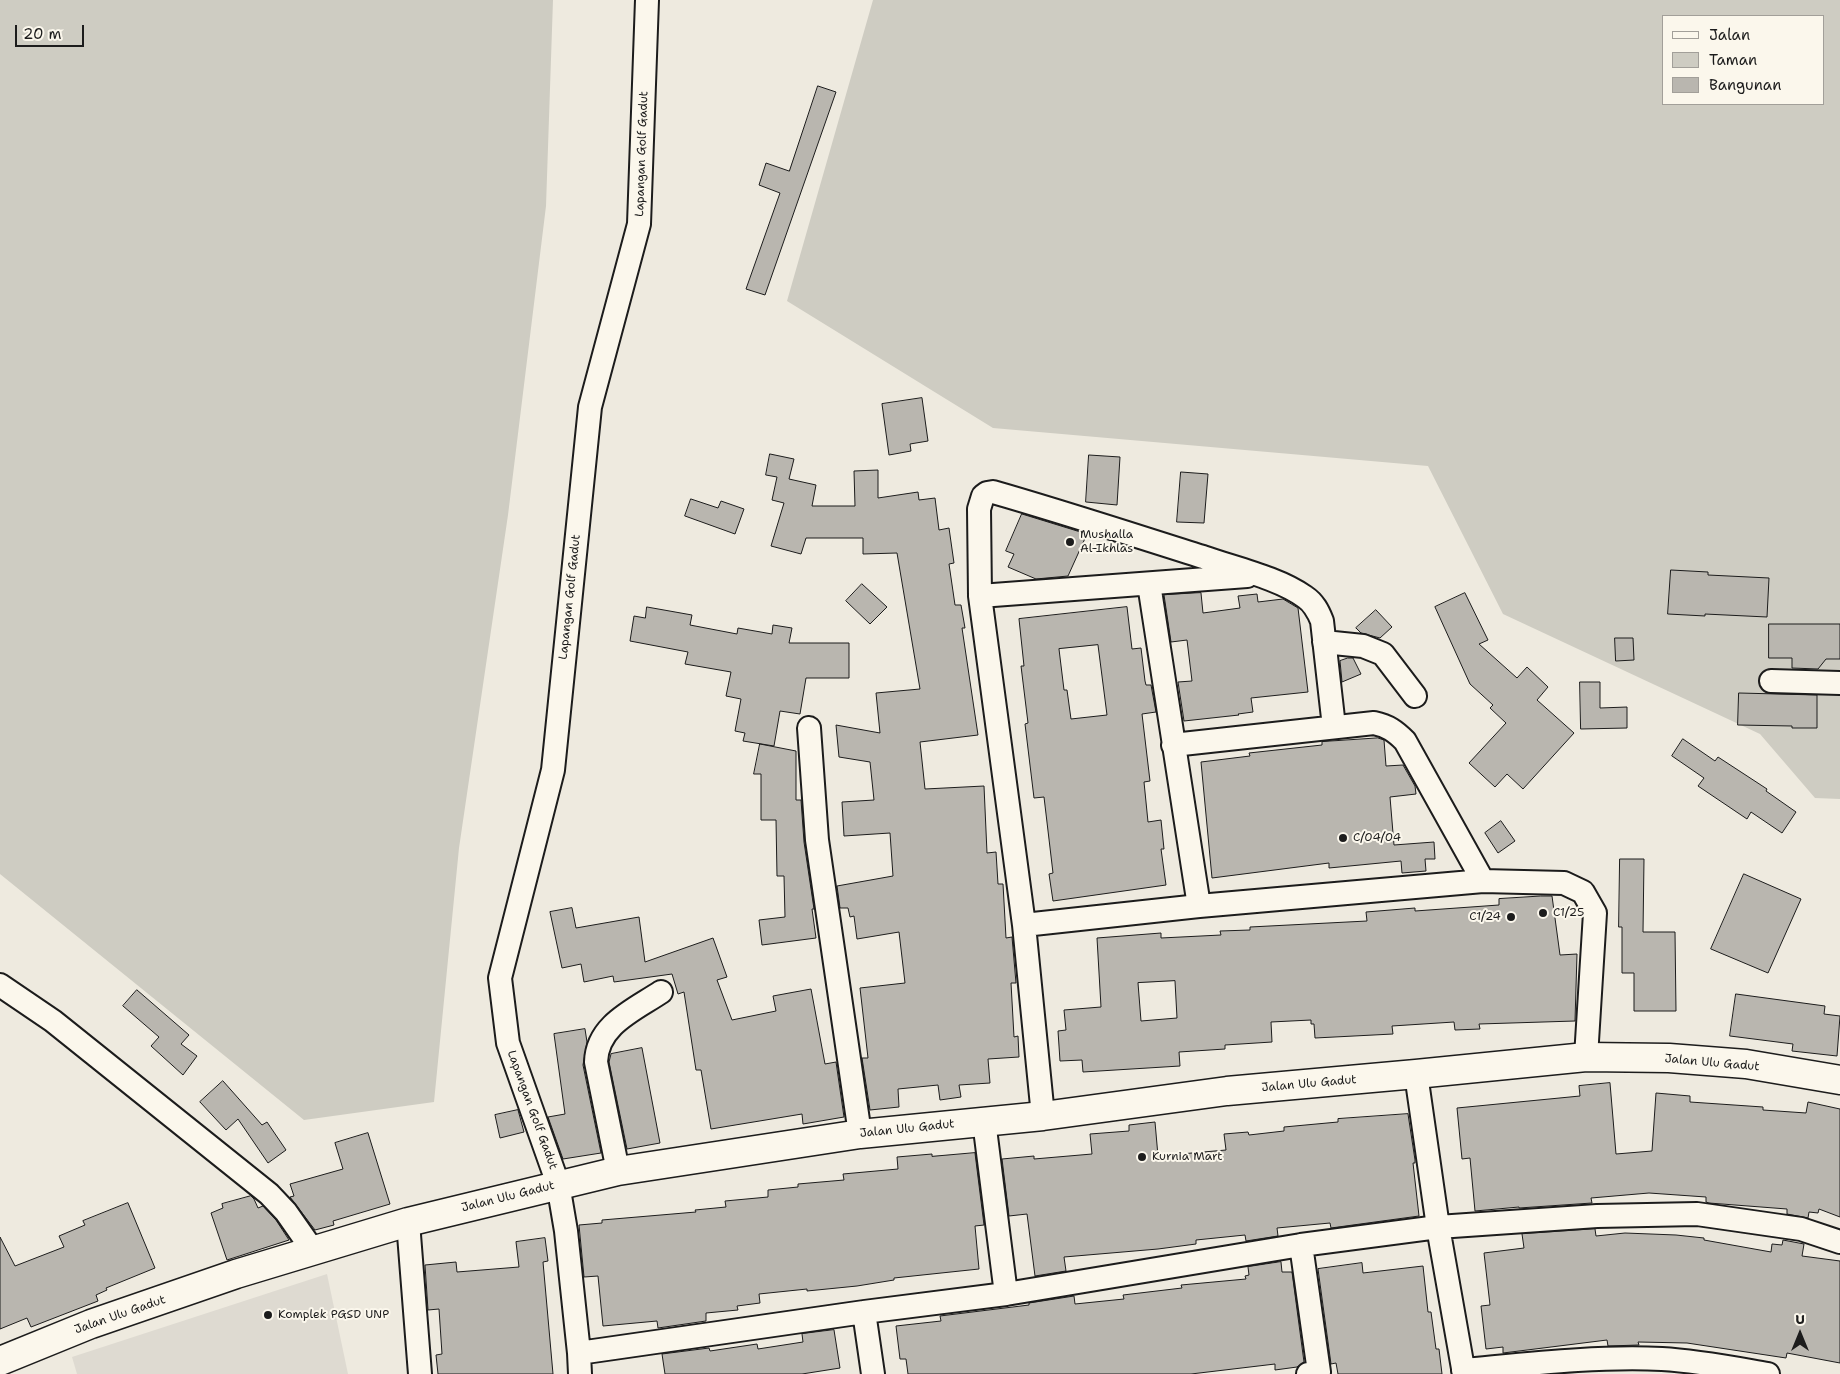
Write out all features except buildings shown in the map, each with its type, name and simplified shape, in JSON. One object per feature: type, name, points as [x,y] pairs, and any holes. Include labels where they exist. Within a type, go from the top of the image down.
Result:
[{"type":"street","name":"Lapangan Golf Gadut","points":[[580,1363],[566,1231],[558,1184],[508,1043],[500,978],[553,770],[590,407],[639,224],[647,0]]},
{"type":"street","points":[[1043,1116],[1024,925],[980,596],[978,509],[983,496],[987,492],[993,492],[1066,513],[1258,575],[1306,597],[1316,608],[1322,621],[1334,727]]},
{"type":"street","points":[[980,596],[1258,575]]},
{"type":"street","points":[[1149,584],[1199,906]]},
{"type":"street","points":[[1324,642],[1363,646],[1383,654],[1415,696]]},
{"type":"street","points":[[1771,681],[1840,684]]},
{"type":"street","points":[[1174,745],[1374,723],[1384,725],[1395,730],[1405,740],[1483,881]]},
{"type":"street","points":[[809,728],[817,840],[860,1134]]},
{"type":"street","points":[[1024,925],[1199,906],[1483,881],[1564,883],[1583,892],[1595,913],[1586,1057]]},
{"type":"street","points":[[0,985],[53,1021],[269,1194],[286,1212],[314,1252]]},
{"type":"street","points":[[618,1171],[596,1062],[597,1050],[605,1034],[613,1025],[661,992]]},
{"type":"street","name":"Jalan Ulu Gadut","points":[[0,1361],[91,1324],[236,1274],[314,1252],[408,1222],[558,1184],[618,1171],[860,1134],[1043,1116],[1227,1091],[1586,1057],[1669,1058],[1746,1064],[1840,1080]]},
{"type":"street","points":[[1416,1074],[1438,1227],[1463,1372],[1587,1359],[1653,1359],[1720,1365],[1768,1374]]},
{"type":"street","points":[[984,1121],[1006,1294]]},
{"type":"street","points":[[580,1363],[864,1312],[1006,1294],[1301,1245],[1438,1227],[1597,1216],[1697,1214],[1802,1229],[1840,1242]]},
{"type":"street","points":[[408,1222],[420,1374]]},
{"type":"street","points":[[1301,1245],[1315,1373]]},
{"type":"street","points":[[864,1312],[873,1374]]},
{"type":"shaded area","name":"Komplek PGSD UNP","points":[[327,1274],[348,1374],[77,1374],[72,1357]]},
{"type":"green space","points":[[0,0],[553,0],[546,206],[508,515],[459,848],[434,1102],[304,1120],[0,874]]},
{"type":"green space","points":[[873,0],[1840,0],[1840,799],[1815,798],[1760,734],[1503,614],[1428,466],[993,428],[787,301]]},
{"type":"place","name":"Mushalla Al-Ikhlas","points":[[1070,542]]},
{"type":"place","name":"C/04/04","points":[[1343,838]]},
{"type":"place","name":"C1/25","points":[[1543,913]]},
{"type":"place","name":"C1/24","points":[[1511,917]]},
{"type":"place","name":"Kurnia Mart","points":[[1142,1157]]},
{"type":"place","name":"Komplek PGSD UNP","points":[[268,1315]]}]
